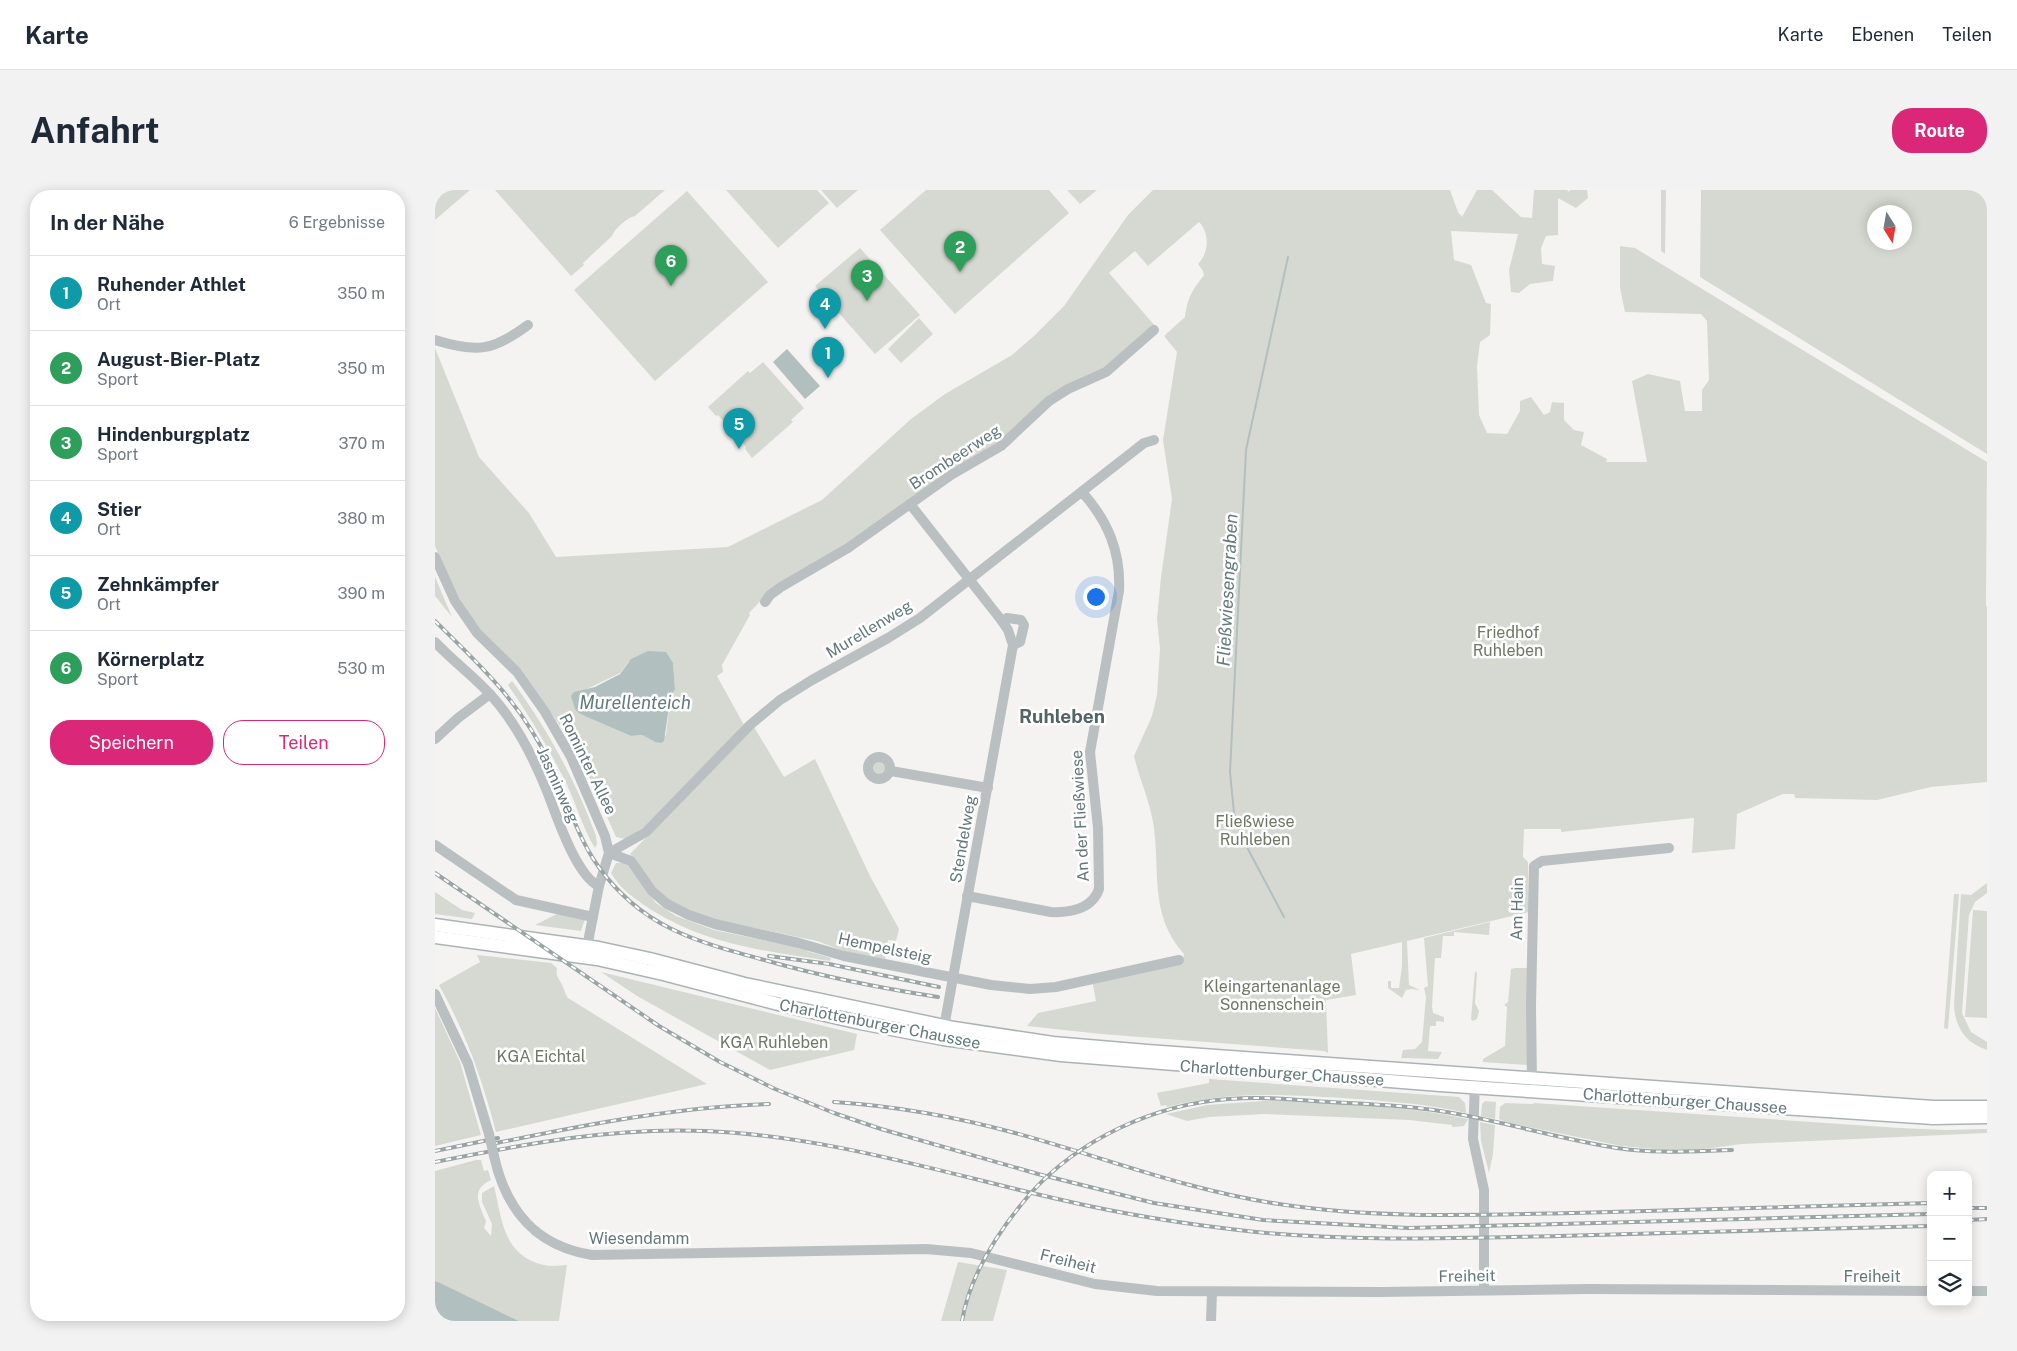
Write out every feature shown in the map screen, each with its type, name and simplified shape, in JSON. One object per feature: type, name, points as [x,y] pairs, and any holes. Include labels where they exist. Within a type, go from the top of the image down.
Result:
[{"type":"main road","points":[[435,925],[586,952]]},
{"type":"main road","points":[[435,938],[586,952]]},
{"type":"main road","name":"Charlottenburger Chaussee","points":[[586,952],[823,1015],[943,1032],[1082,1058],[1532,1085],[1933,1118],[1987,1117]]},
{"type":"main road","name":"Charlottenburger Chaussee","points":[[1532,1085],[1933,1107],[1987,1107]]},
{"type":"street","points":[[435,340],[469,348],[487,347],[503,342],[528,325]]},
{"type":"street","name":"Brombeerweg","points":[[765,602],[770,595],[781,587],[842,552],[951,474],[1001,446],[1058,394],[1106,372],[1154,330]]},
{"type":"street","name":"Murellenweg","points":[[609,853],[646,832],[750,725],[780,700],[906,627],[1144,444],[1154,440]]},
{"type":"street","name":"An der Fließwiese","points":[[967,896],[1051,912],[1065,912],[1085,906],[1095,897],[1099,889],[1098,828],[1090,752],[1120,578],[1116,551],[1109,530],[1082,492]]},
{"type":"street","points":[[910,504],[1002,621],[1008,630],[1013,645]]},
{"type":"street","name":"Rominter Allee","points":[[435,557],[449,589],[467,619],[477,633],[517,672],[545,712],[571,757],[605,836],[609,853]]},
{"type":"street","name":"Stendelweg","points":[[943,1032],[1013,645],[1020,642],[1024,625],[1021,620],[1007,618],[1002,621]]},
{"type":"street","name":"Jasminweg","points":[[435,642],[490,694],[511,723],[531,758],[572,852],[591,883],[599,886]]},
{"type":"street","points":[[435,739],[458,718],[490,694]]},
{"type":"street","points":[[891,771],[987,788]]},
{"type":"street","points":[[435,845],[516,900],[593,917]]},
{"type":"street","name":"Am Hain","points":[[1532,1085],[1531,1005],[1534,866],[1543,862],[1669,848]]},
{"type":"street","points":[[586,952],[599,886],[609,853]]},
{"type":"street","name":"Hempelsteig","points":[[609,853],[631,862],[652,891],[667,904],[689,916],[844,956],[952,977],[1013,988],[1047,988],[1092,980],[1179,960]]},
{"type":"street","name":"Wiesendamm","points":[[435,994],[468,1064],[504,1190],[519,1216],[543,1237],[556,1245],[579,1253],[605,1256],[926,1249],[971,1253],[1007,1261]]},
{"type":"street","points":[[1475,1081],[1473,1139],[1484,1190],[1483,1290]]},
{"type":"street","name":"Freiheit","points":[[1007,1261],[1057,1275],[1117,1288],[1157,1291],[1927,1290]]},
{"type":"street","points":[[1972,1291],[1987,1291]]},
{"type":"street","points":[[1211,1321],[1212,1292]]},
{"type":"green space","points":[[437,190],[470,190],[435,220],[435,192]]},
{"type":"green space","points":[[495,190],[665,190],[635,216],[622,224],[583,263],[584,265],[571,276]]},
{"type":"green space","points":[[726,190],[817,190],[829,203],[778,248]]},
{"type":"green space","points":[[821,190],[858,190],[837,208]]},
{"type":"green space","points":[[926,190],[1049,190],[1069,213],[955,314],[880,230]]},
{"type":"green space","points":[[1067,190],[1097,190],[1080,204]]},
{"type":"green space","points":[[1153,190],[1450,190],[1458,212],[1462,217],[1477,190],[1492,190],[1521,217],[1532,218],[1534,190],[1567,190],[1569,192],[1570,190],[1587,190],[1588,198],[1576,208],[1558,198],[1558,235],[1546,236],[1541,248],[1542,264],[1555,266],[1553,281],[1530,284],[1519,293],[1511,292],[1509,270],[1518,234],[1451,231],[1454,260],[1471,265],[1486,303],[1491,304],[1490,335],[1480,342],[1477,366],[1479,415],[1487,433],[1507,434],[1520,411],[1520,401],[1531,397],[1544,415],[1550,412],[1552,402],[1564,403],[1564,420],[1574,430],[1584,432],[1581,445],[1607,459],[1606,462],[1647,462],[1632,381],[1648,374],[1680,381],[1685,411],[1702,411],[1702,390],[1709,380],[1707,321],[1701,314],[1625,312],[1620,288],[1620,246],[1635,248],[1987,462],[1987,782],[1931,787],[1877,800],[1795,798],[1794,794],[1783,794],[1737,814],[1735,849],[1692,853],[1694,818],[1561,832],[1561,829],[1524,829],[1523,857],[1528,862],[1529,912],[1407,941],[1409,985],[1420,990],[1406,990],[1402,998],[1388,988],[1388,981],[1391,981],[1391,988],[1399,988],[1402,966],[1402,942],[1351,954],[1356,995],[1326,1000],[1328,1053],[1324,1051],[1101,1034],[1027,1026],[1038,1013],[1096,1001],[1092,980],[1183,959],[1184,954],[1173,939],[1160,907],[1153,822],[1134,756],[1152,716],[1157,695],[1160,649],[1157,619],[1172,499],[1163,440],[1177,352],[1164,336],[1185,317],[1191,294],[1204,275],[1198,264],[1202,259],[1207,243],[1205,232],[1199,222],[1148,266],[1135,251],[1109,273],[1156,327],[1116,361],[1091,376],[1010,436],[854,540],[768,593],[749,613],[750,615],[722,665],[723,672],[717,676],[744,725],[644,827],[625,839],[616,837],[579,754],[522,670],[481,631],[467,611],[452,586],[435,546],[435,348],[479,457],[529,513],[556,557],[728,547],[822,500],[911,419],[945,394],[1012,355],[1064,306],[1128,215]],"holes":[[[629,661],[673,663],[675,689],[670,700],[666,735],[655,742],[642,735],[631,736],[589,718],[587,689],[620,673]]]},
{"type":"green space","points":[[1661,190],[1666,190],[1665,254],[1661,251]]},
{"type":"green space","points":[[1701,190],[1987,190],[1987,454],[1700,277]]},
{"type":"green space","points":[[687,191],[768,282],[655,381],[574,290]]},
{"type":"green space","points":[[860,248],[920,315],[875,354],[815,286]]},
{"type":"green space","points":[[919,318],[933,334],[901,363],[888,349]]},
{"type":"green space","points":[[763,362],[804,408],[791,420],[793,422],[752,458],[745,449],[746,447],[718,415],[716,416],[708,407],[748,371],[750,373]]},
{"type":"green space","points":[[435,577],[452,617],[435,596]]},
{"type":"green space","points":[[512,681],[549,736],[570,775],[596,836],[597,844],[595,848],[554,759],[508,685]]},
{"type":"green space","points":[[754,727],[784,777],[815,759],[870,876],[899,929],[896,941],[888,940],[885,959],[844,951],[817,941],[707,918],[668,900],[654,886],[630,854]]},
{"type":"green space","points":[[879,758],[885,761],[888,767],[885,773],[879,776],[873,773],[870,767],[873,761]]},
{"type":"green space","points":[[616,863],[623,863],[629,866],[656,903],[676,916],[714,930],[807,949],[807,951],[831,958],[830,961],[781,954],[734,944],[688,929],[644,905],[626,891],[611,873]]},
{"type":"green space","points":[[1987,883],[1987,893],[1975,902],[1969,915],[1962,1013],[1971,1032],[1987,1042],[1987,1050],[1973,1043],[1963,1034],[1959,1028],[1954,1005],[1961,894],[1971,895]]},
{"type":"green space","points":[[435,892],[462,910],[475,913],[472,919],[435,914]]},
{"type":"green space","points":[[1954,894],[1959,894],[1948,1029],[1944,1028]]},
{"type":"green space","points":[[1973,910],[1987,911],[1987,1018],[1965,1017]]},
{"type":"green space","points":[[559,913],[585,919],[581,931],[535,925]]},
{"type":"green space","points":[[1490,922],[1489,935],[1454,932],[1454,936],[1443,936],[1441,958],[1435,958],[1432,1006],[1433,1013],[1444,1017],[1444,1022],[1436,1021],[1436,1026],[1430,1026],[1428,1051],[1442,1052],[1438,1059],[1401,1058],[1403,1050],[1415,1049],[1422,1042],[1426,997],[1424,988],[1428,986],[1424,938]]},
{"type":"green space","name":"KGA Eichtal","points":[[477,955],[551,963],[557,968],[557,977],[568,998],[707,1084],[496,1132],[472,1057],[458,1022],[439,985],[480,962]]},
{"type":"green space","points":[[1529,968],[1527,1065],[1483,1062],[1483,1059],[1505,1046],[1507,1007],[1504,1005],[1508,1002],[1511,969]]},
{"type":"green space","points":[[1475,971],[1477,973],[1475,1003],[1479,1011],[1477,1019],[1473,1021],[1471,1019]]},
{"type":"green space","name":"KGA Ruhleben","points":[[601,972],[857,1034],[854,1050],[770,1070],[637,996]]},
{"type":"green space","points":[[435,1008],[460,1062],[481,1135],[435,1146]]},
{"type":"green space","points":[[1209,1079],[1459,1097],[1465,1103],[1466,1113],[1439,1107],[1398,1102],[1285,1095],[1215,1098],[1167,1107],[1166,1105],[1161,1106],[1157,1093],[1209,1083]]},
{"type":"green space","points":[[1274,1100],[1396,1108],[1468,1119],[1464,1126],[1452,1127],[1452,1125],[1409,1120],[1266,1114],[1209,1117],[1187,1121],[1166,1114],[1207,1105]]},
{"type":"green space","points":[[1485,1101],[1496,1102],[1495,1119],[1481,1116],[1482,1104]]},
{"type":"green space","points":[[1505,1103],[1534,1103],[1900,1128],[1987,1129],[1987,1133],[1742,1144],[1696,1150],[1666,1150],[1621,1146],[1505,1122],[1499,1119],[1500,1107]]},
{"type":"green space","points":[[1480,1122],[1495,1125],[1493,1154],[1489,1173],[1481,1141]]},
{"type":"green space","points":[[481,1160],[484,1171],[488,1170],[491,1180],[480,1188],[478,1193],[479,1203],[486,1221],[484,1228],[491,1236],[492,1224],[482,1202],[482,1193],[494,1186],[507,1234],[512,1245],[520,1254],[544,1265],[567,1265],[559,1321],[519,1321],[435,1281],[435,1171]]},
{"type":"green space","points":[[958,1262],[1007,1270],[993,1321],[941,1321]]},
{"type":"water","points":[[787,349],[820,386],[805,399],[773,362]]},
{"type":"water","name":"Murellenteich","points":[[648,651],[666,652],[673,663],[675,689],[670,700],[664,741],[661,743],[655,742],[642,735],[631,736],[589,718],[575,709],[571,696],[574,692],[595,687],[620,674],[631,659]]},
{"type":"water","points":[[435,1281],[440,1283],[519,1321],[435,1321]]},
{"type":"waterway","name":"Fließwiesengraben","points":[[1284,917],[1240,834],[1234,813],[1230,772],[1246,450],[1288,257]]},
{"type":"railway","points":[[435,621],[484,670],[526,722],[550,764],[590,854],[615,887],[634,905],[653,919],[674,930],[718,947],[831,977],[938,997]]},
{"type":"railway","points":[[435,873],[659,1026],[720,1062],[775,1089],[834,1113],[881,1129],[1038,1174],[1154,1203],[1263,1220],[1408,1228],[1927,1214]]},
{"type":"railway","points":[[769,956],[829,964],[939,987]]},
{"type":"railway","points":[[962,1321],[966,1303],[979,1269],[997,1237],[1030,1194],[1050,1174],[1095,1141],[1120,1128],[1174,1108],[1201,1102],[1254,1098],[1385,1105],[1462,1115],[1573,1140],[1631,1150],[1660,1152],[1732,1150]]},
{"type":"railway","points":[[834,1102],[903,1109],[971,1122],[1048,1142],[1146,1173],[1212,1191],[1316,1209],[1390,1214],[1463,1215],[1927,1203]]},
{"type":"railway","points":[[492,1144],[664,1113],[769,1104]]},
{"type":"railway","points":[[435,1162],[536,1143],[603,1134],[671,1130],[705,1131],[751,1134],[841,1148],[1134,1215],[1207,1226],[1294,1235],[1445,1238],[1927,1226]]},
{"type":"railway","points":[[435,1151],[498,1138]]},
{"type":"railway","points":[[1972,1208],[1987,1208]]},
{"type":"railway","points":[[1972,1220],[1987,1219]]},
{"type":"place","name":"August-Bier-Platz","points":[[960,272]]},
{"type":"place","name":"Körnerplatz","points":[[671,286]]},
{"type":"place","name":"Hindenburgplatz","points":[[867,301]]},
{"type":"place","name":"Stier","points":[[825,329]]},
{"type":"place","name":"Ruhender Athlet","points":[[828,378]]},
{"type":"place","name":"Zehnkämpfer","points":[[739,449]]},
{"type":"district","name":"Ruhleben","points":[[1062,716]]},
{"type":"park label","name":"Friedhof Ruhleben","points":[[1508,641]]},
{"type":"park label","name":"Fließwiese Ruhleben","points":[[1255,830]]},
{"type":"park label","name":"Kleingartenanlage Sonnenschein","points":[[1272,995]]}]
